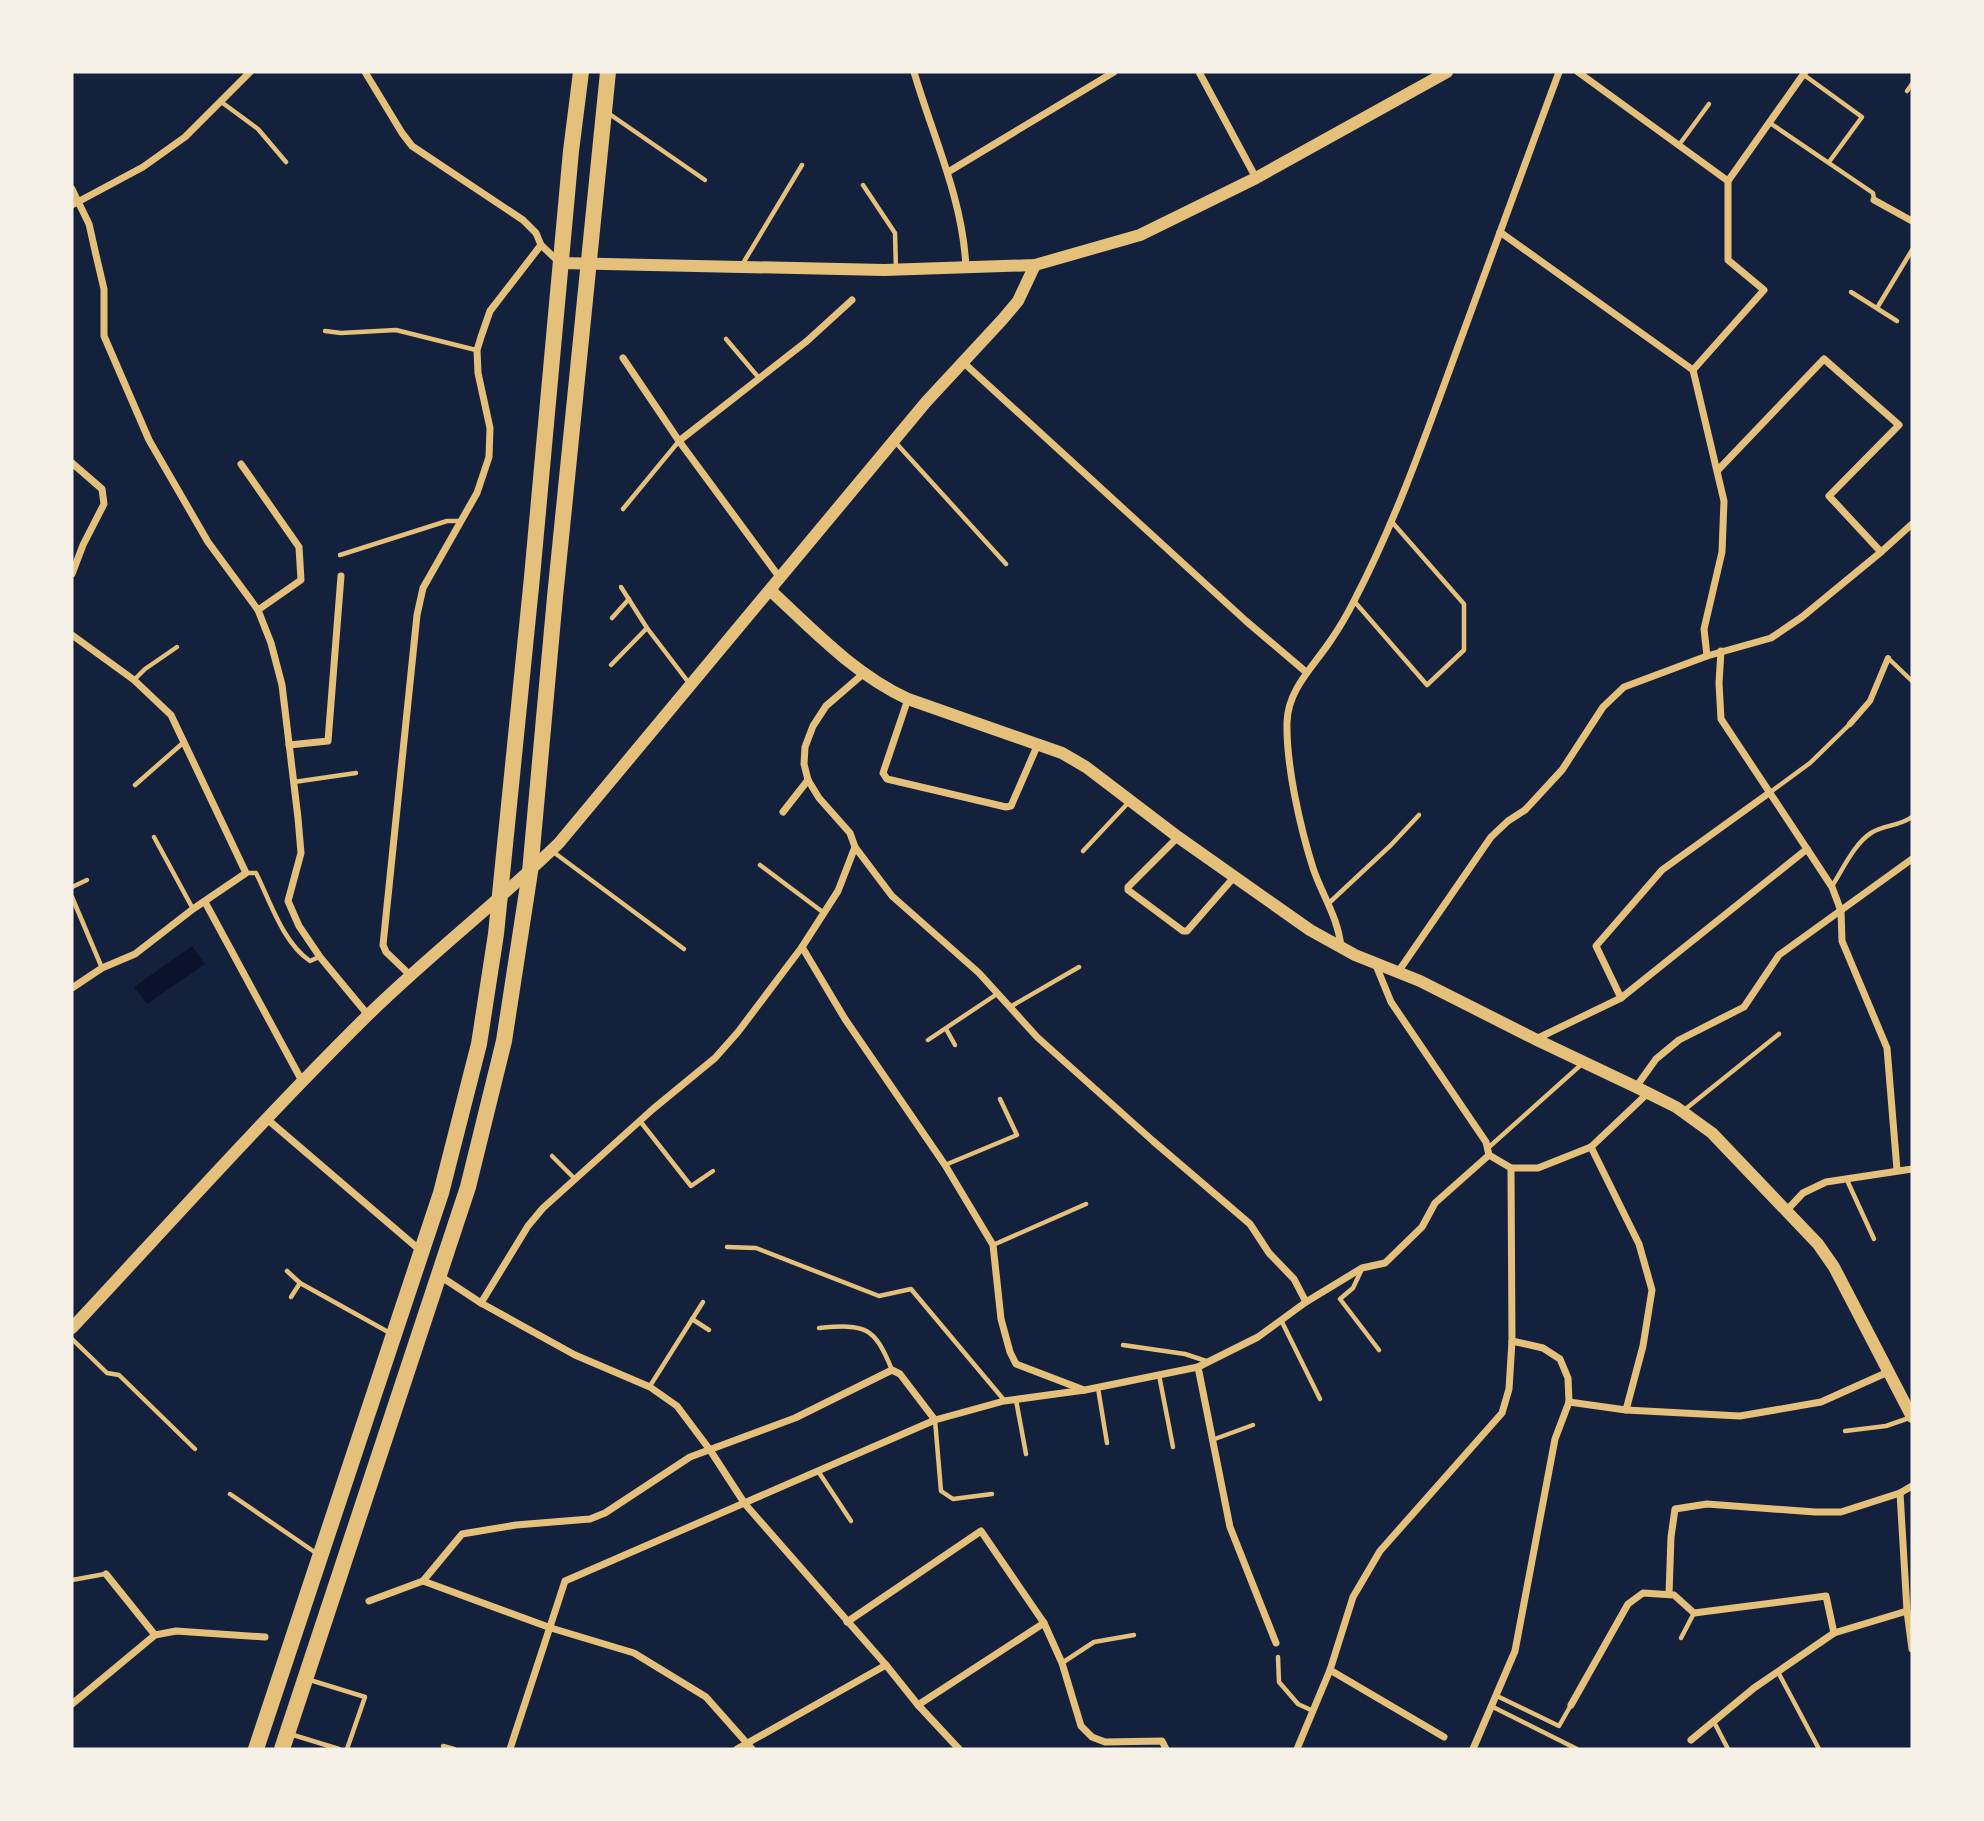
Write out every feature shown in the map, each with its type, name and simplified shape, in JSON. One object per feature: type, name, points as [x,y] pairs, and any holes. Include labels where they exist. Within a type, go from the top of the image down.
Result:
[{"type":"highway","points":[[256,1749],[448,1167],[479,1044],[492,967],[581,72]]},
{"type":"highway","points":[[282,1749],[440,1275],[479,1150],[504,1041],[530,872],[608,72]]},
{"type":"street","points":[[75,203],[143,167],[185,137],[250,72]]},
{"type":"street","points":[[365,72],[412,146],[523,220],[560,264],[896,270],[1035,265],[1140,235],[1256,178],[1447,72]]},
{"type":"street","points":[[914,72],[948,172],[965,247],[966,268]]},
{"type":"street","points":[[948,172],[1114,72]]},
{"type":"street","points":[[1199,72],[1256,178]]},
{"type":"street","points":[[1341,947],[1339,932],[1314,871],[1305,839],[1290,755],[1287,721],[1293,696],[1354,601],[1392,522],[1559,72]]},
{"type":"street","points":[[1578,72],[1728,181]]},
{"type":"street","points":[[1693,370],[1764,290],[1728,260],[1728,181],[1804,73]]},
{"type":"street","points":[[72,189],[75,203],[89,224],[104,289],[104,336],[149,440],[208,542],[258,610],[282,685],[301,853],[288,901],[299,926],[320,957],[368,1015]]},
{"type":"street","points":[[1874,200],[1912,221]]},
{"type":"street","points":[[1500,232],[1693,370],[1724,501],[1723,552],[1704,629],[1707,656]]},
{"type":"street","points":[[410,975],[386,952],[383,945],[416,615],[423,588],[477,493],[489,457],[489,428],[478,373],[477,350],[490,311],[541,244]]},
{"type":"street","points":[[72,1328],[368,1015],[551,851],[894,440],[1018,300],[1035,265]]},
{"type":"street","points":[[679,441],[807,341],[852,300]]},
{"type":"street","points":[[623,358],[679,441],[780,578]]},
{"type":"street","points":[[1718,470],[1824,359],[1899,425],[1829,496],[1881,552]]},
{"type":"street","points":[[964,363],[1246,621],[1306,672]]},
{"type":"street","points":[[72,463],[102,489],[104,504],[83,545],[72,575]]},
{"type":"street","points":[[241,464],[299,547],[301,580],[258,610]]},
{"type":"street","points":[[1398,972],[1491,837],[1525,810],[1562,770],[1603,706],[1624,687],[1721,651],[1770,638],[1802,617],[1912,524]]},
{"type":"street","points":[[289,745],[328,741],[341,576]]},
{"type":"street","points":[[770,590],[863,674],[884,688],[1062,754],[1086,767],[1178,837],[1310,930],[1375,963],[1420,981],[1683,1112],[1712,1133],[1818,1244],[1834,1267],[1888,1372],[1911,1410]]},
{"type":"street","points":[[72,635],[134,680],[170,715],[246,873],[193,909],[135,954],[102,968],[72,988]]},
{"type":"street","points":[[1721,651],[1721,719],[1832,887],[1841,911],[1842,941],[1887,1048],[1897,1170]]},
{"type":"street","points":[[1850,724],[1870,701],[1888,658]]},
{"type":"street","points":[[863,674],[826,706],[813,726],[805,747],[804,764],[808,780],[819,798],[850,832],[855,847],[891,896],[979,973],[1037,1037],[1250,1224],[1269,1253],[1294,1279],[1306,1303]]},
{"type":"street","points":[[908,699],[883,774],[887,779],[1011,806],[1038,744]]},
{"type":"street","points":[[783,811],[808,780]]},
{"type":"street","points":[[1621,998],[1596,946],[1662,870],[1769,793]]},
{"type":"street","points":[[1178,837],[1128,887],[1128,891],[1183,931],[1187,931],[1235,876]]},
{"type":"street","points":[[481,1303],[528,1226],[543,1208],[715,1058],[738,1032],[803,947],[838,891],[855,847]]},
{"type":"street","points":[[1535,1039],[1621,998],[1807,849]]},
{"type":"street","points":[[1375,963],[1391,1002],[1486,1142],[1488,1151],[1511,1168],[1538,1168],[1591,1147],[1642,1090],[1656,1059],[1679,1040],[1744,1007],[1779,955],[1912,859]]},
{"type":"street","points":[[205,902],[302,1082]]},
{"type":"street","points":[[803,947],[845,1019],[945,1165],[993,1245],[1001,1319],[1016,1364],[1085,1390]]},
{"type":"street","points":[[268,1119],[421,1251]]},
{"type":"street","points":[[1591,1147],[1639,1244],[1652,1290],[1643,1346],[1626,1410]]},
{"type":"street","points":[[510,1749],[565,1581],[935,1420],[1004,1401],[1098,1388],[1198,1367],[1258,1337],[1362,1268],[1385,1263],[1422,1227],[1434,1203],[1488,1151]]},
{"type":"street","points":[[1297,1749],[1330,1670],[1353,1597],[1380,1551],[1502,1413],[1509,1389],[1512,1341],[1511,1168]]},
{"type":"street","points":[[1787,1210],[1803,1193],[1826,1182],[1912,1169]]},
{"type":"street","points":[[440,1275],[481,1303],[575,1355],[650,1387],[677,1406],[745,1504],[957,1749]]},
{"type":"street","points":[[1473,1749],[1515,1651],[1555,1439],[1569,1402],[1568,1378],[1560,1359],[1544,1348],[1512,1341]]},
{"type":"street","points":[[1198,1367],[1230,1527],[1276,1643]]},
{"type":"street","points":[[369,1601],[423,1581],[463,1534],[516,1525],[590,1518],[605,1513],[690,1457],[794,1418],[892,1370],[900,1374],[935,1420]]},
{"type":"street","points":[[1569,1402],[1626,1410],[1740,1416],[1821,1402],[1888,1372]]},
{"type":"street","points":[[1669,1594],[1675,1509],[1707,1504],[1841,1512],[1900,1493],[1912,1486]]},
{"type":"street","points":[[1900,1493],[1912,1649]]},
{"type":"street","points":[[847,1622],[981,1531],[1044,1623],[1062,1663],[1081,1726],[1092,1737],[1105,1742],[1162,1741],[1166,1749]]},
{"type":"street","points":[[106,1574],[155,1635]]},
{"type":"street","points":[[423,1581],[551,1628],[634,1653],[706,1697],[750,1746]]},
{"type":"street","points":[[1571,1705],[1628,1604],[1643,1593],[1674,1595],[1694,1614],[1826,1596],[1834,1633]]},
{"type":"street","points":[[1691,1740],[1754,1688],[1834,1633],[1907,1611]]},
{"type":"street","points":[[918,1705],[1044,1623]]},
{"type":"street","points":[[72,1704],[155,1635],[176,1630],[265,1637]]},
{"type":"street","points":[[737,1749],[750,1746],[886,1665]]},
{"type":"street","points":[[1330,1670],[1444,1737]]},
{"type":"lane","points":[[1804,73],[1861,117],[1829,162]]},
{"type":"lane","points":[[1907,91],[1912,84]]},
{"type":"lane","points":[[220,100],[258,129],[286,162]]},
{"type":"lane","points":[[1679,145],[1709,104]]},
{"type":"lane","points":[[604,111],[705,180]]},
{"type":"lane","points":[[1769,123],[1873,193],[1874,200]]},
{"type":"lane","points":[[739,268],[803,165]]},
{"type":"lane","points":[[863,185],[895,233],[896,270]]},
{"type":"lane","points":[[1877,308],[1912,250]]},
{"type":"lane","points":[[1851,292],[1897,320]]},
{"type":"lane","points":[[325,331],[341,333],[396,330],[477,350]]},
{"type":"lane","points":[[726,339],[759,379]]},
{"type":"lane","points":[[894,440],[1006,564]]},
{"type":"lane","points":[[623,509],[679,441]]},
{"type":"lane","points":[[340,555],[447,521],[462,521]]},
{"type":"lane","points":[[1354,601],[1427,685],[1464,650],[1464,604],[1392,522]]},
{"type":"lane","points":[[621,587],[647,628],[690,684]]},
{"type":"lane","points":[[612,618],[628,599]]},
{"type":"lane","points":[[611,665],[647,628]]},
{"type":"lane","points":[[134,680],[145,669],[177,648]]},
{"type":"lane","points":[[1888,658],[1912,681]]},
{"type":"lane","points":[[1769,793],[1810,763],[1850,724]]},
{"type":"lane","points":[[135,785],[184,742]]},
{"type":"lane","points":[[294,782],[356,773]]},
{"type":"lane","points":[[1083,851],[1131,800]]},
{"type":"lane","points":[[1329,903],[1419,815]]},
{"type":"lane","points":[[1832,887],[1854,851],[1871,832],[1904,823],[1912,817]]},
{"type":"lane","points":[[154,837],[193,909]]},
{"type":"lane","points":[[551,851],[684,948]]},
{"type":"lane","points":[[760,865],[824,913]]},
{"type":"lane","points":[[246,873],[256,873],[285,932],[304,957],[310,961],[320,957]]},
{"type":"lane","points":[[72,887],[87,880]]},
{"type":"lane","points":[[72,897],[102,968]]},
{"type":"lane","points":[[1010,1007],[1079,967]]},
{"type":"lane","points":[[928,1040],[998,993]]},
{"type":"lane","points":[[946,1029],[955,1045]]},
{"type":"lane","points":[[1683,1112],[1779,1034]]},
{"type":"lane","points":[[1488,1151],[1584,1063]]},
{"type":"lane","points":[[945,1165],[1017,1135],[1000,1098]]},
{"type":"lane","points":[[640,1121],[691,1186],[713,1171]]},
{"type":"lane","points":[[552,1156],[575,1179]]},
{"type":"lane","points":[[1845,1178],[1874,1238]]},
{"type":"lane","points":[[993,1245],[1086,1204]]},
{"type":"lane","points":[[727,1247],[756,1248],[879,1296],[911,1289],[1004,1401]]},
{"type":"lane","points":[[1362,1268],[1353,1288],[1340,1299],[1378,1350]]},
{"type":"lane","points":[[287,1271],[300,1283],[394,1335]]},
{"type":"lane","points":[[291,1297],[300,1283]]},
{"type":"lane","points":[[650,1387],[703,1301]]},
{"type":"lane","points":[[692,1319],[709,1330]]},
{"type":"lane","points":[[1281,1320],[1320,1399]]},
{"type":"lane","points":[[819,1328],[852,1325],[870,1332],[880,1341],[892,1370]]},
{"type":"lane","points":[[72,1339],[107,1373],[119,1375],[195,1449]]},
{"type":"lane","points":[[1123,1345],[1185,1354],[1207,1362]]},
{"type":"lane","points":[[1159,1375],[1173,1447]]},
{"type":"lane","points":[[1098,1388],[1107,1443]]},
{"type":"lane","points":[[1016,1400],[1026,1454]]},
{"type":"lane","points":[[1845,1431],[1886,1426],[1911,1410]]},
{"type":"lane","points":[[935,1420],[941,1491],[953,1499],[992,1494]]},
{"type":"lane","points":[[1212,1440],[1253,1425]]},
{"type":"lane","points":[[818,1471],[851,1521]]},
{"type":"lane","points":[[230,1494],[321,1556]]},
{"type":"lane","points":[[72,1580],[106,1574]]},
{"type":"lane","points":[[1681,1638],[1694,1614]]},
{"type":"lane","points":[[1062,1663],[1094,1642],[1134,1636]]},
{"type":"lane","points":[[1278,1657],[1279,1682],[1298,1704],[1313,1711]]},
{"type":"lane","points":[[1778,1672],[1819,1749]]},
{"type":"lane","points":[[306,1679],[365,1697],[347,1749]]},
{"type":"lane","points":[[1497,1696],[1559,1726],[1571,1705]]},
{"type":"lane","points":[[1493,1707],[1577,1749]]},
{"type":"lane","points":[[1713,1721],[1728,1749]]},
{"type":"lane","points":[[287,1733],[339,1749]]},
{"type":"lane","points":[[443,1746],[454,1749]]},
{"type":"water","points":[[192,946],[205,964],[147,1004],[134,987]]}]
